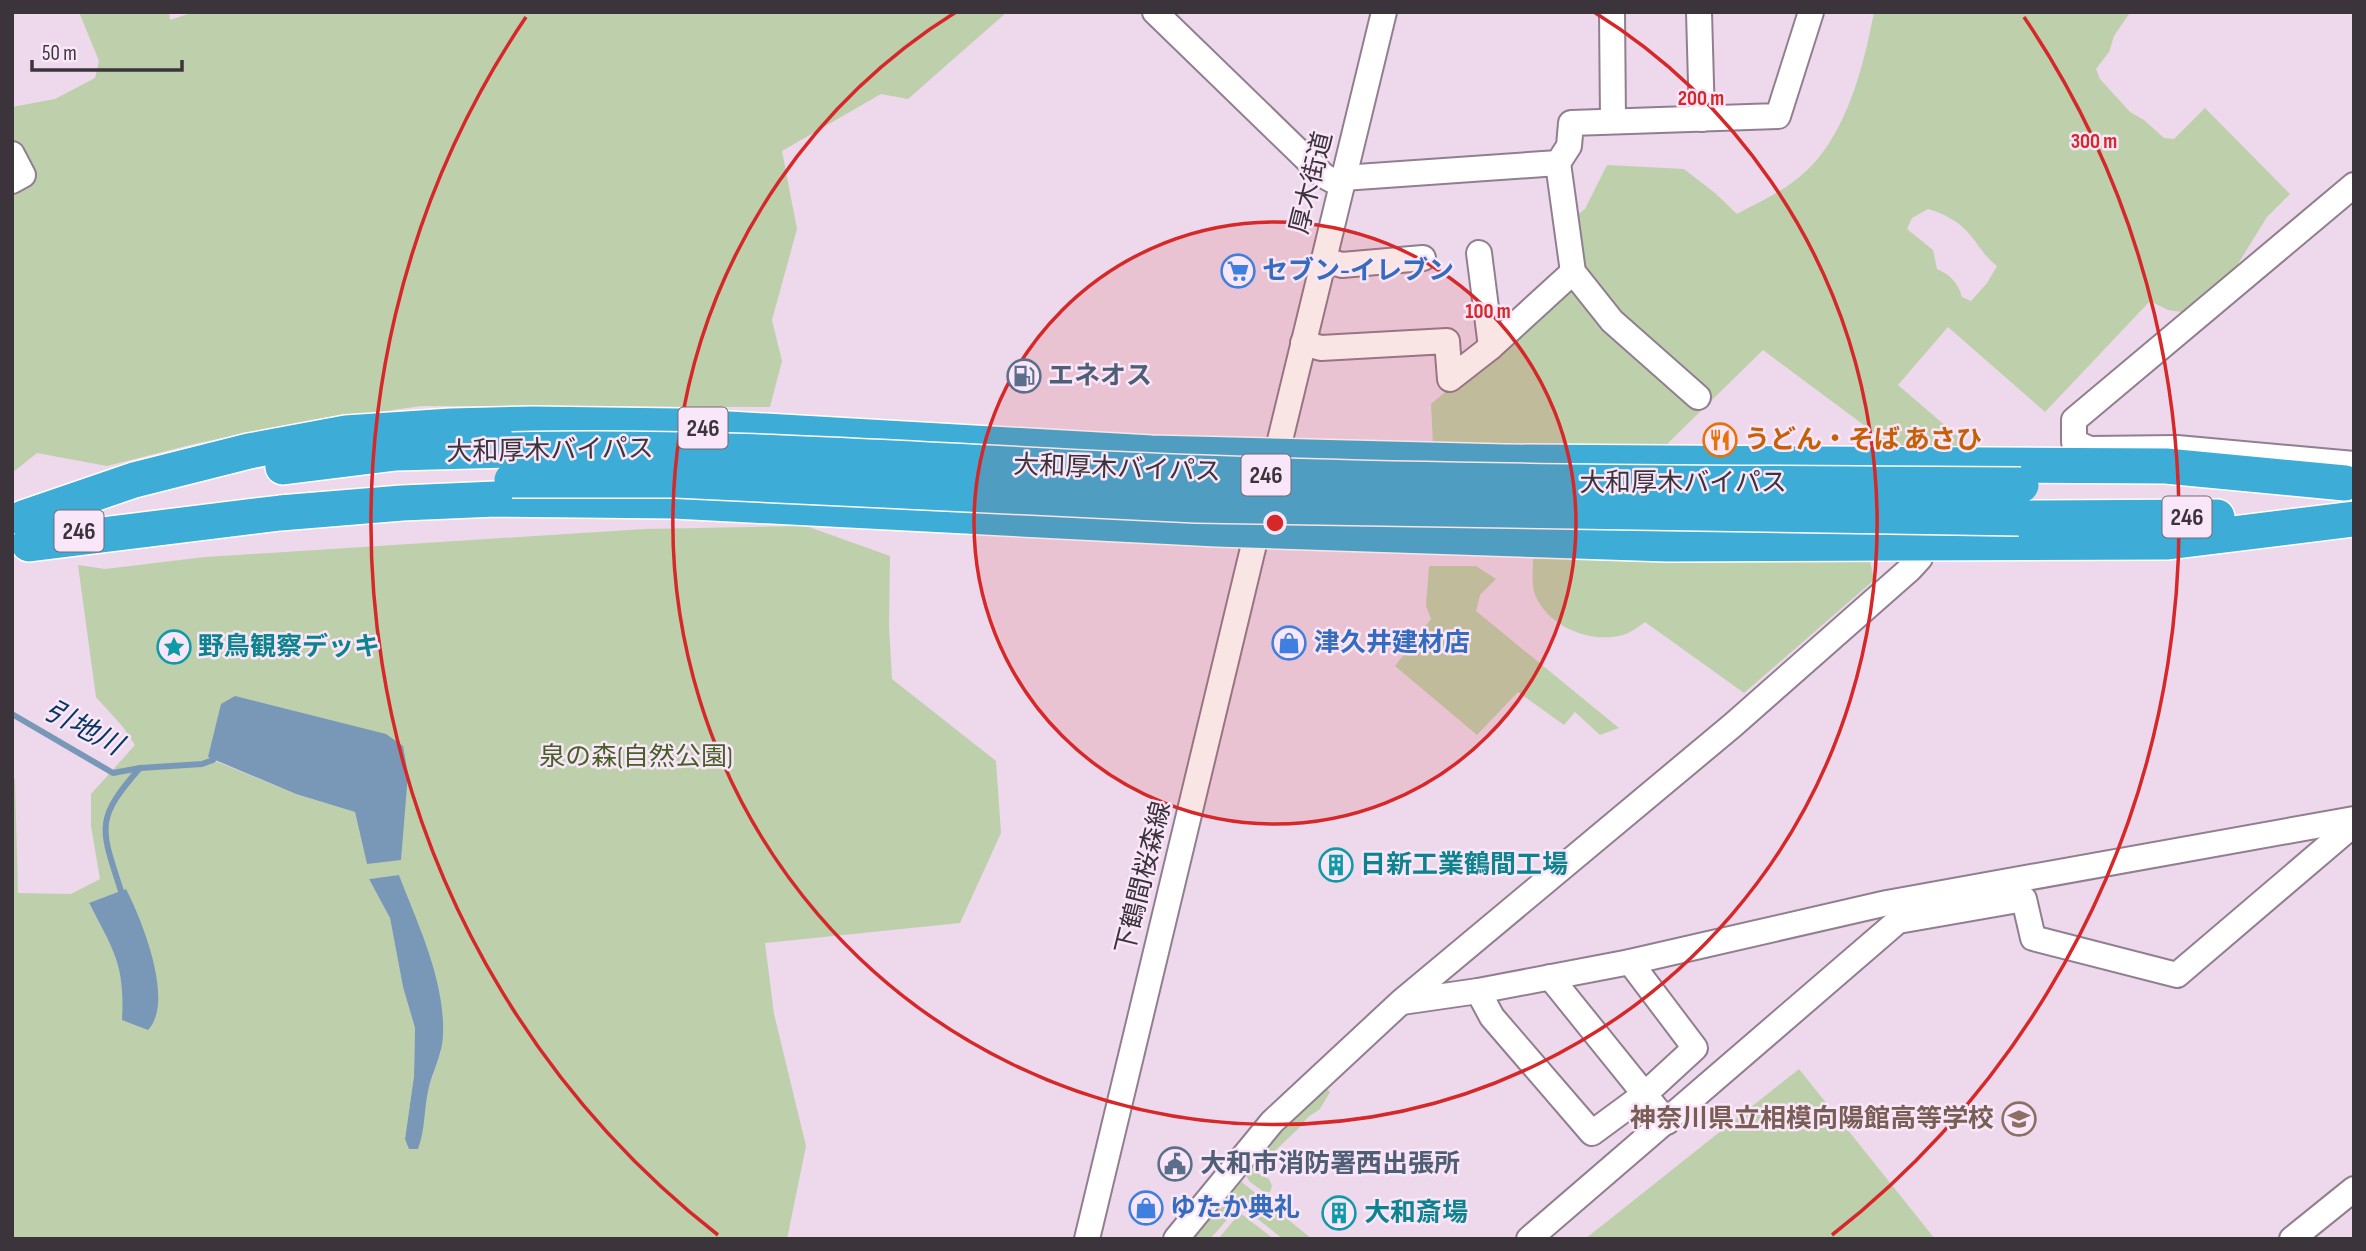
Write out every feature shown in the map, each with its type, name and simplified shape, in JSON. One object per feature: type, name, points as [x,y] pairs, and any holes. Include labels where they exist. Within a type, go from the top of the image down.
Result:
[{"type":"highway","name":"246","points":[[142,503],[249,451],[346,433],[505,424],[678,426],[1151,453],[1504,462],[2166,466],[2352,493]]},
{"type":"highway","name":"大和厚木バイパス","points":[[19,533],[142,503],[262,498],[401,484],[512,465],[676,481],[1196,505],[2020,502],[2352,493]]},
{"type":"highway","name":"246","points":[[142,503],[402,503],[588,499],[1257,530],[1667,544],[1924,544],[2168,542],[2352,493]]},
{"type":"street","points":[[1155,12],[1324,176],[1342,181],[1558,163]]},
{"type":"street","name":"厚木街道","points":[[1257,530],[1384,12]]},
{"type":"street","points":[[1612,12],[1613,120]]},
{"type":"street","points":[[1699,12],[1702,119]]},
{"type":"street","points":[[1698,397],[1612,321],[1573,272],[1558,163],[1569,146],[1571,123],[1777,116],[1811,12]]},
{"type":"street","points":[[12,154],[23,175],[12,181]]},
{"type":"street","points":[[2352,493],[2177,448],[2090,449],[2074,442],[2074,420],[2354,186]]},
{"type":"street","points":[[1479,253],[1491,347]]},
{"type":"street","points":[[1324,260],[1342,265],[1423,258]]},
{"type":"street","points":[[1303,343],[1321,348],[1447,341],[1450,379],[1491,347],[1573,272]]},
{"type":"street","name":"下鶴間桜森線","points":[[1087,1239],[1257,530]]},
{"type":"street","points":[[1176,1239],[1272,1122],[1401,1002],[1733,725],[1910,569],[1920,558],[1924,544]]},
{"type":"street","points":[[1401,1002],[1478,991],[1630,962],[1886,903],[2354,822]]},
{"type":"street","points":[[1530,1239],[1898,921],[2024,899],[2033,938],[2177,975],[2354,822]]},
{"type":"street","points":[[1478,991],[1492,1017],[1592,1133],[1645,1094],[1695,1048],[1630,962]]},
{"type":"street","points":[[1550,977],[1667,1122]]},
{"type":"street","points":[[2292,1239],[2354,1189]]},
{"type":"green space","points":[[79,12],[169,12],[170,20],[194,12],[1007,12],[908,99],[881,94],[782,151],[797,229],[772,320],[782,361],[770,407],[421,406],[283,426],[198,443],[107,466],[37,453],[12,473],[12,107],[55,99],[95,78],[99,61]]},
{"type":"green space","points":[[1874,12],[2128,12],[2114,36],[2109,52],[2096,69],[2100,79],[2130,112],[2144,120],[2164,138],[2174,139],[2205,108],[2290,194],[2267,217],[2236,267],[2182,312],[2168,310],[2150,301],[2045,412],[1948,327],[1898,385],[1969,446],[1892,446],[1763,350],[1663,448],[1433,445],[1431,404],[1569,287],[1565,224],[1585,209],[1607,165],[1684,169],[1737,214],[1773,195],[1811,167],[1838,128],[1857,82]],"holes":[[[1928,209],[1962,227],[1997,266],[1987,283],[1971,301],[1962,297],[1953,280],[1937,269],[1933,250],[1907,229],[1912,218]]]},
{"type":"green space","name":"泉の森(自然公園)","points":[[806,526],[890,556],[889,626],[892,679],[996,761],[1001,833],[960,923],[765,943],[774,1014],[806,1146],[787,1239],[12,1239],[12,773],[15,780],[18,893],[71,894],[100,879],[91,826],[91,794],[135,745],[96,697],[78,565],[105,569],[205,557],[645,529]],"holes":[[[208,758],[408,774],[367,863],[355,812],[296,794]],[[399,875],[426,946],[440,996],[441,1051],[428,1090],[405,1139],[414,1076],[415,1028],[403,987],[390,918],[369,879]],[[126,889],[123,997],[116,959],[89,904]]]},
{"type":"green space","points":[[1533,559],[1870,561],[1874,580],[1744,693],[1645,622],[1629,633],[1614,637],[1587,635],[1562,625],[1543,608],[1534,593]]},
{"type":"green space","points":[[1429,566],[1476,566],[1496,579],[1480,595],[1476,611],[1619,728],[1600,735],[1575,712],[1564,725],[1518,692],[1477,735],[1395,666],[1431,619],[1426,606]]},
{"type":"green space","points":[[1799,1069],[1935,1239],[1585,1239]]},
{"type":"green space","points":[[1326,1088],[1330,1092],[1320,1109],[1308,1117],[1258,1167],[1260,1175],[1269,1179],[1272,1186],[1270,1192],[1264,1192],[1250,1182],[1243,1171]]},
{"type":"green space","points":[[1238,1179],[1312,1239],[1283,1239],[1240,1205],[1210,1239],[1186,1239]]},
{"type":"green space","points":[[1240,1213],[1274,1239],[1218,1239]]},
{"type":"water","points":[[235,696],[386,734],[403,746],[408,774],[401,860],[367,864],[355,812],[296,794],[208,757],[221,704]]},
{"type":"water","points":[[399,875],[429,953],[440,993],[442,1014],[441,1049],[428,1091],[418,1149],[409,1149],[405,1139],[414,1076],[415,1028],[403,987],[390,918],[369,879]]},
{"type":"water","points":[[126,889],[147,940],[157,981],[158,1001],[155,1017],[148,1030],[122,1020],[122,985],[116,959],[89,903]]},
{"type":"waterway","name":"引地川","points":[[12,714],[113,773],[140,768],[202,764],[213,760],[215,753]]},
{"type":"waterway","points":[[121,891],[109,853],[106,825],[108,813],[115,800],[140,768]]},
{"type":"place","name":"セブン-イレブン","points":[[1238,271]]},
{"type":"place","name":"エネオス","points":[[1024,376]]},
{"type":"place","name":"うどん・そば あさひ","points":[[1720,440]]},
{"type":"place","name":"津久井建材店","points":[[1289,643]]},
{"type":"place","name":"野鳥観察デッキ","points":[[174,647]]},
{"type":"place","name":"日新工業鶴間工場","points":[[1336,865]]},
{"type":"place","name":"神奈川県立相模向陽館高等学校","points":[[2019,1119]]},
{"type":"place","name":"大和市消防署西出張所","points":[[1175,1164]]},
{"type":"place","name":"ゆたか典礼","points":[[1146,1208]]},
{"type":"place","name":"大和斎場","points":[[1339,1213]]}]
